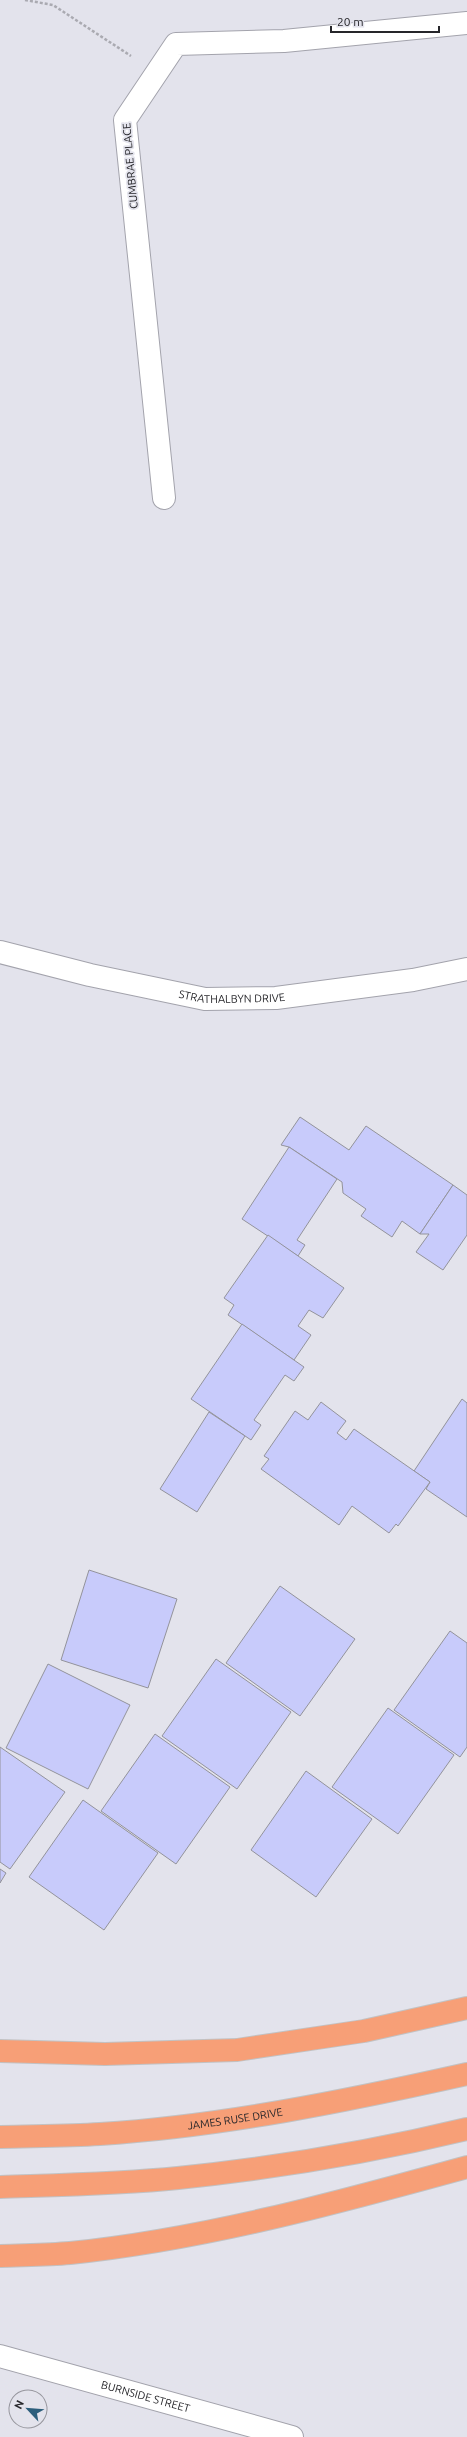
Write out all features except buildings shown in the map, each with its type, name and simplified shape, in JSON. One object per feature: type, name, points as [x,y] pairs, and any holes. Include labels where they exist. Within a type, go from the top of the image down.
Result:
[{"type":"highway","points":[[0,2051],[104,2054],[236,2050],[364,2031],[467,2008]]},
{"type":"highway","name":"JAMES RUSE DRIVE","points":[[0,2137],[100,2134],[234,2119],[365,2097],[467,2074]]},
{"type":"highway","points":[[0,2187],[177,2178],[290,2164],[417,2141],[467,2129]]},
{"type":"highway","points":[[0,2256],[69,2253],[168,2240],[299,2212],[467,2167]]},
{"type":"street","name":"CUMBRAE PLACE","points":[[164,498],[125,120],[176,44],[284,41],[467,23]]},
{"type":"street","name":"STRATHALBYN DRIVE","points":[[0,952],[90,976],[205,999],[276,998],[413,980],[467,969]]},
{"type":"street","name":"BURNSIDE STREET","points":[[0,2356],[292,2437]]},
{"type":"path","points":[[25,0],[53,5],[156,72]]}]
